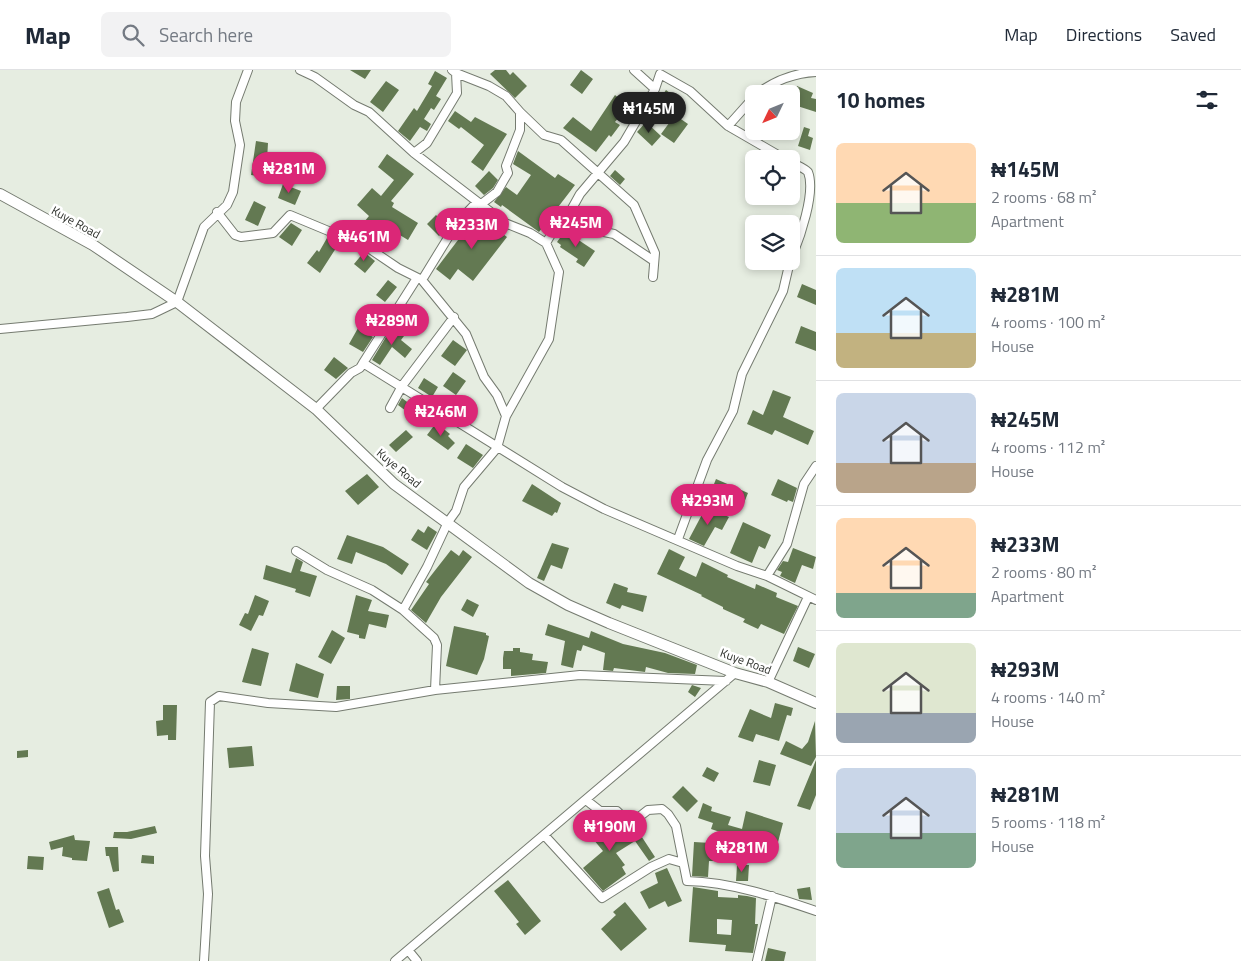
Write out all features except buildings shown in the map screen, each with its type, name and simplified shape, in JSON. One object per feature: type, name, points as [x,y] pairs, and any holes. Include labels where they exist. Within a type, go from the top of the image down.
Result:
[{"type":"street","points":[[0,329],[152,314],[177,302],[204,227],[217,212],[227,205],[233,192],[240,145],[235,121],[236,102],[248,70]]},
{"type":"street","points":[[300,70],[315,77],[354,106],[369,112],[414,153],[505,223],[530,233],[546,243],[559,272],[549,339],[506,416],[497,448],[464,487],[456,511],[448,522],[427,567],[403,610]]},
{"type":"street","points":[[634,70],[655,89]]},
{"type":"street","points":[[414,153],[427,143],[457,93],[454,72],[489,86],[506,96],[544,136],[562,140],[596,174],[634,205],[655,253],[653,277]]},
{"type":"street","points":[[546,243],[562,216],[570,212],[596,174],[624,142],[655,89],[661,72],[690,91],[728,126],[769,150]]},
{"type":"street","points":[[772,85],[800,73],[816,72]]},
{"type":"street","points":[[728,126],[745,107]]},
{"type":"street","points":[[316,409],[351,373],[360,368],[460,218],[497,192],[508,173],[506,166],[520,130],[520,112]]},
{"type":"street","points":[[800,167],[808,172],[815,184],[813,206],[800,238]]},
{"type":"street","name":"Kuye Road","points":[[0,194],[93,245],[177,302],[316,409],[394,484],[448,522],[529,584],[568,605],[735,673],[768,682],[816,703]]},
{"type":"street","points":[[217,212],[235,235],[241,237],[273,233],[290,215],[367,247],[420,279],[454,317],[466,334],[484,377],[497,395],[506,416]]},
{"type":"street","points":[[570,212],[594,230],[614,234],[654,260]]},
{"type":"street","points":[[678,540],[707,460],[733,411],[742,374],[783,291],[788,270]]},
{"type":"street","points":[[390,408],[402,386],[454,317]]},
{"type":"street","points":[[363,363],[497,448],[604,509],[738,566],[767,576],[812,599],[768,682]]},
{"type":"street","points":[[767,576],[787,544],[804,484],[816,466]]},
{"type":"street","points":[[296,551],[334,573],[372,590],[403,610],[434,638],[437,646],[435,690]]},
{"type":"street","points":[[395,961],[545,836],[735,673]]},
{"type":"street","points":[[204,961],[208,894],[205,856],[210,702],[219,696],[268,703],[336,707],[435,690],[580,676],[726,681]]},
{"type":"street","points":[[586,800],[600,811],[616,811],[630,824],[648,810],[662,809],[676,826],[687,881],[726,885],[772,896],[816,910]]},
{"type":"street","points":[[545,836],[602,898],[651,867],[669,859],[683,862]]},
{"type":"street","points":[[757,961],[772,896]]},
{"type":"street","points":[[408,950],[417,961]]}]
